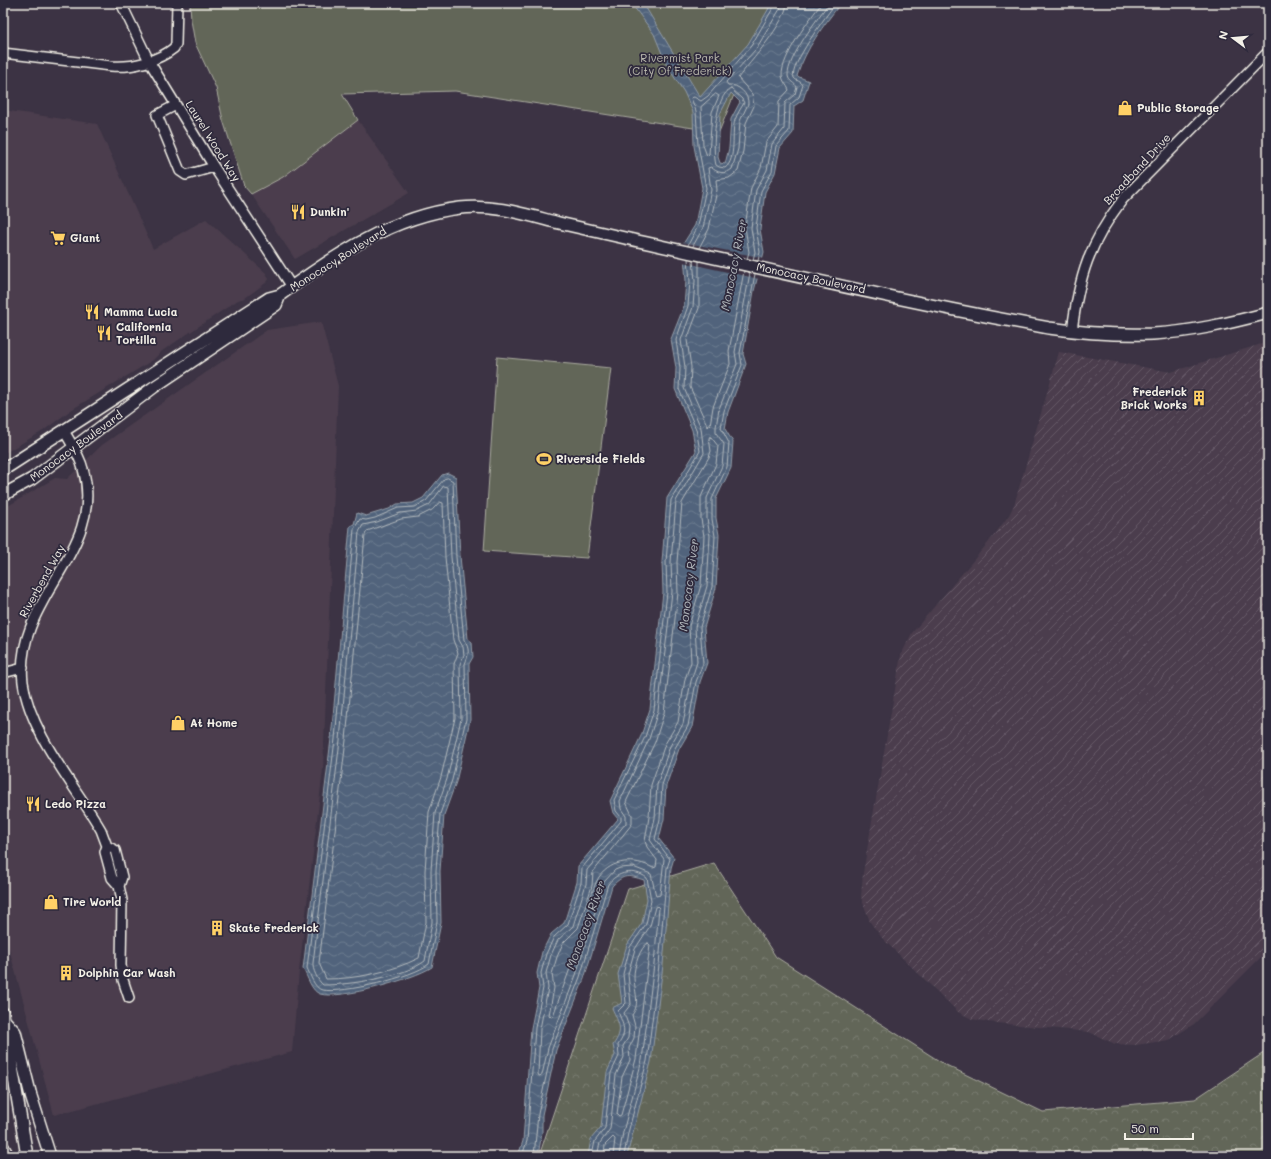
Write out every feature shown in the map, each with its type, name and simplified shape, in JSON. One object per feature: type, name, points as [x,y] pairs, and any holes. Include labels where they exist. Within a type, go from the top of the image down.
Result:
[{"type":"main road","name":"Monocacy Boulevard","points":[[3,470],[269,298],[280,295],[385,229],[429,213],[462,207],[518,212],[557,223],[1018,323],[1072,331],[1131,334],[1161,333],[1198,329],[1268,314]]},
{"type":"main road","name":"Monocacy Boulevard","points":[[3,495],[32,479],[154,387],[276,305],[280,295]]},
{"type":"main road","points":[[4,1017],[27,1156]]},
{"type":"main road","points":[[4,1017],[15,1032],[31,1096],[50,1156]]},
{"type":"main road","points":[[3,1148],[8,1156]]},
{"type":"street","name":"Laurel Wood Way","points":[[121,3],[149,61],[214,167],[292,287]]},
{"type":"street","points":[[3,53],[120,67],[149,61],[171,51],[176,44],[177,3]]},
{"type":"street","name":"Broadband Drive","points":[[1072,331],[1081,279],[1092,246],[1108,218],[1123,199],[1268,52]]},
{"type":"street","points":[[176,105],[157,115],[180,171],[186,175],[214,167]]},
{"type":"street","name":"Riverbend Way","points":[[64,431],[83,467],[86,484],[86,501],[82,525],[72,553],[31,622],[23,651],[25,693],[40,734],[102,830],[107,846],[105,852],[112,878],[119,886],[122,908],[121,965],[123,980],[129,998]]},
{"type":"street","points":[[3,672],[23,668]]},
{"type":"shaded area","points":[[3,110],[97,124],[153,249],[206,219],[266,273],[269,279],[245,298],[238,300],[162,351],[153,360],[71,410],[43,431],[3,454]]},
{"type":"shaded area","points":[[358,120],[409,193],[295,259],[251,194],[283,177]]},
{"type":"shaded area","points":[[321,322],[338,386],[323,769],[299,971],[292,1052],[54,1115],[3,926],[3,509],[55,478],[67,479],[102,445],[267,330]]},
{"type":"shaded area","points":[[1268,342],[1268,950],[1194,1024],[1169,1040],[1136,1045],[1115,1044],[1089,1032],[988,1022],[972,1019],[958,1012],[883,939],[870,922],[861,897],[863,873],[901,655],[912,633],[993,537],[1009,515],[1014,505],[1059,352],[1171,372]]},
{"type":"green space","name":"Rivermist Park (City Of Frederick)","points":[[190,3],[771,3],[719,132],[455,91],[342,94],[358,120],[283,177],[251,194],[244,186],[223,120],[216,88],[195,43]]},
{"type":"green space","name":"Riverside Fields","points":[[497,357],[611,368],[587,558],[484,551]]},
{"type":"green space","points":[[714,863],[776,957],[944,1064],[1043,1112],[1195,1099],[1268,1050],[1268,1156],[539,1156],[628,889]]},
{"type":"water","name":"Monocacy River","points":[[631,3],[643,3],[700,97],[748,44],[772,3],[841,3],[828,20],[805,56],[797,76],[809,81],[803,100],[794,106],[793,133],[780,148],[775,173],[765,192],[760,229],[764,252],[754,291],[743,354],[746,364],[728,412],[725,429],[733,442],[731,468],[716,499],[716,518],[719,535],[716,588],[704,628],[707,663],[700,682],[692,727],[679,749],[666,786],[664,819],[659,839],[674,858],[671,868],[663,965],[651,1062],[627,1156],[588,1156],[591,1139],[601,1127],[607,1072],[615,1055],[613,1045],[619,1031],[618,1023],[612,1008],[622,1003],[618,974],[627,945],[642,923],[647,899],[644,880],[634,877],[620,879],[612,886],[584,979],[556,1050],[542,1115],[542,1132],[538,1156],[518,1156],[523,1141],[531,1028],[539,988],[537,973],[542,952],[551,934],[564,923],[577,882],[578,866],[618,819],[613,813],[610,801],[641,736],[650,709],[663,592],[662,562],[667,498],[696,451],[692,430],[675,389],[676,368],[671,339],[684,306],[686,281],[683,244],[695,225],[702,188],[694,146],[693,112],[684,92],[667,66],[654,34]],"holes":[[[731,93],[740,102],[731,119],[729,148],[725,164],[720,163],[718,157],[720,114]]]},
{"type":"water","points":[[448,473],[456,477],[460,556],[468,639],[472,642],[473,657],[469,664],[470,720],[456,782],[444,815],[440,871],[441,923],[432,967],[410,977],[377,987],[343,994],[320,994],[314,990],[303,969],[331,739],[350,526],[354,524],[357,513],[366,516],[389,509],[397,504],[413,503],[423,498],[442,475]]},
{"type":"pier","points":[[682,242],[765,258],[759,279],[682,262]]},
{"type":"place","name":"Public Storage","points":[[1125,108]]},
{"type":"place","name":"Dunkin'","points":[[298,212]]},
{"type":"place","name":"Giant","points":[[58,238]]},
{"type":"place","name":"Mamma Lucia","points":[[92,312]]},
{"type":"place","name":"California Tortilla","points":[[104,333]]},
{"type":"place","name":"Frederick Brick Works","points":[[1199,398]]},
{"type":"place","name":"Riverside Fields","points":[[544,459]]},
{"type":"place","name":"At Home","points":[[178,723]]},
{"type":"place","name":"Ledo Pizza","points":[[33,804]]},
{"type":"place","name":"Tire World","points":[[51,902]]},
{"type":"place","name":"Skate Frederick","points":[[217,928]]},
{"type":"place","name":"Dolphin Car Wash","points":[[66,973]]}]
